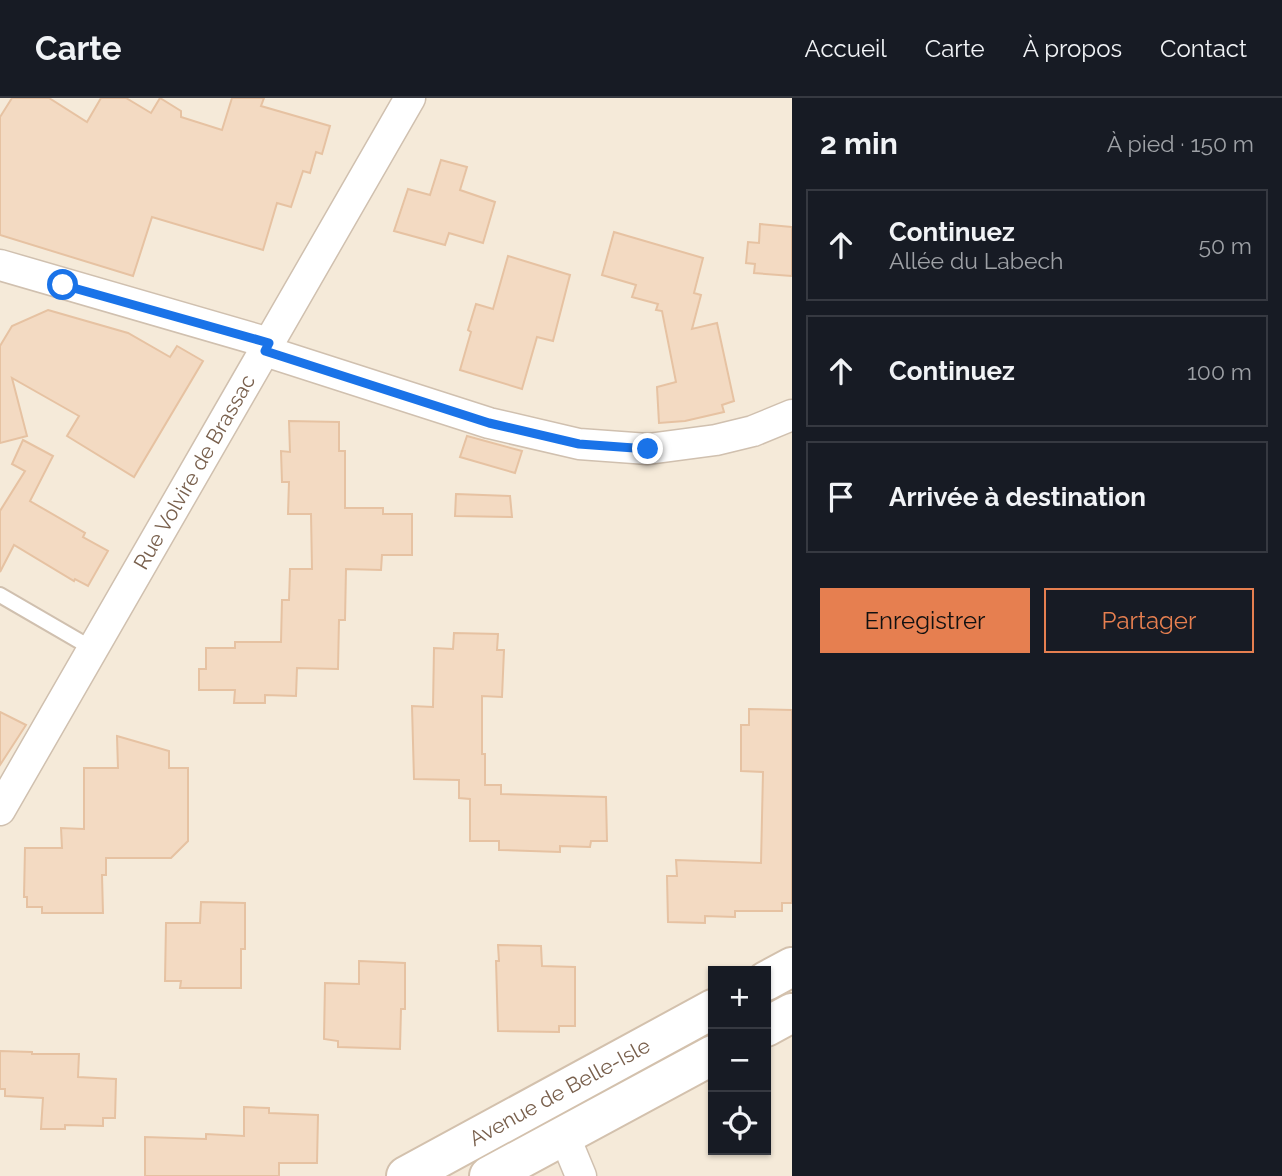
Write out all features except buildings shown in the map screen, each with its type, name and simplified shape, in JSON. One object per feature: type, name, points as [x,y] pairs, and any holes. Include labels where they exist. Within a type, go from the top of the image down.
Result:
[{"type":"street","name":"Rue Volvire de Brassac","points":[[0,810],[410,98]]},
{"type":"street","points":[[0,265],[267,347],[489,423],[579,444],[648,449],[716,440],[753,431],[792,415]]},
{"type":"street","points":[[771,978],[792,967]]},
{"type":"street","name":"Avenue de Belle-Isle","points":[[406,1176],[708,1012]]},
{"type":"street","points":[[771,1024],[792,1013]]},
{"type":"street","name":"Avenue de Belle-Isle","points":[[489,1176],[708,1058]]},
{"type":"street","points":[[564,1135],[581,1176]]},
{"type":"lane","points":[[0,594],[93,649]]},
{"type":"shaded area","points":[[0,98],[792,98],[792,1176],[0,1176]]},
{"type":"route","points":[[63,285],[269,343],[265,351],[489,423],[579,444],[648,449]]}]
